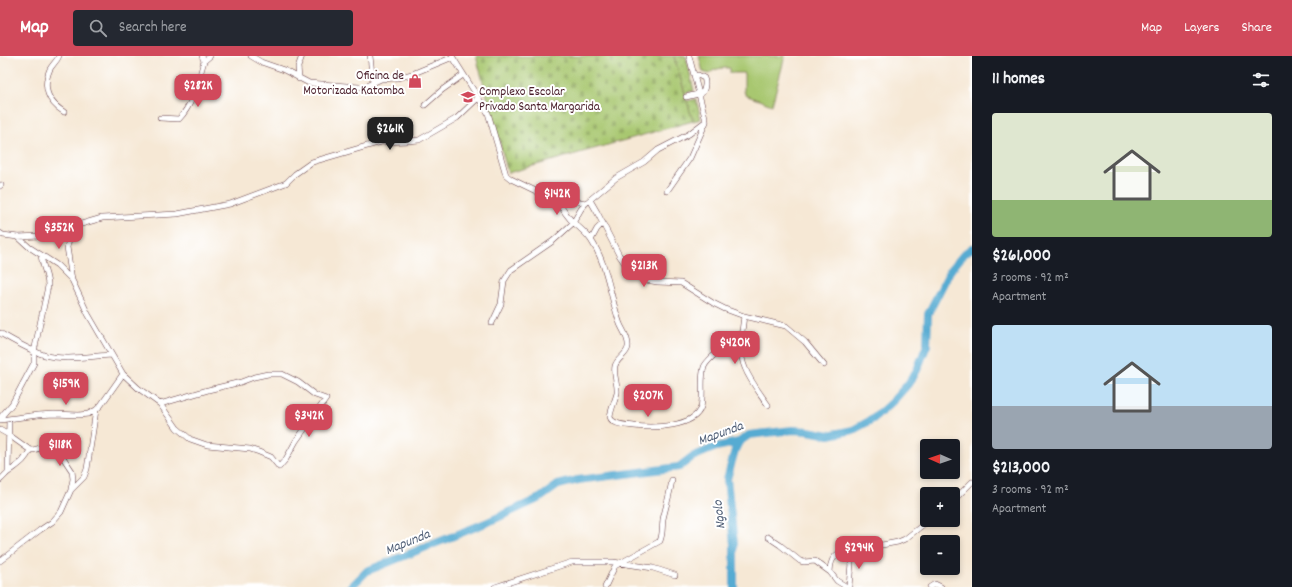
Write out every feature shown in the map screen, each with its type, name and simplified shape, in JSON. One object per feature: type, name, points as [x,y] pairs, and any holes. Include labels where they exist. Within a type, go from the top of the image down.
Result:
[{"type":"street","points":[[59,56],[50,69],[46,84],[49,96],[54,106],[64,112]]},
{"type":"street","points":[[160,118],[179,119],[185,112],[192,102],[203,58],[210,56]]},
{"type":"street","points":[[250,56],[284,70],[309,83],[364,87],[381,79],[397,78],[412,74],[452,57],[488,113],[506,175],[511,179],[542,194],[556,198],[588,202],[603,223],[619,256],[626,265],[646,280],[681,283],[713,303],[744,316],[786,326],[805,342],[824,365]]},
{"type":"street","points":[[299,79],[298,67],[302,56]]},
{"type":"street","points":[[370,56],[373,83]]},
{"type":"street","points":[[667,191],[690,158],[706,121],[690,56]]},
{"type":"street","points":[[425,106],[442,90],[463,75]]},
{"type":"street","points":[[686,97],[704,92],[705,80],[702,76],[694,76]]},
{"type":"street","points":[[1,235],[18,237],[40,236],[102,218],[177,214],[230,204],[286,183],[295,174],[312,162],[381,142],[408,142],[419,140],[457,118],[478,98]]},
{"type":"street","points":[[492,323],[501,304],[504,281],[511,270],[553,241],[573,223],[581,209],[588,202],[616,178],[644,162],[658,150],[689,134],[706,121]]},
{"type":"street","points":[[556,198],[573,223],[591,240],[603,265],[616,311],[628,340],[629,346],[627,351],[617,361],[614,367],[617,393],[610,417],[613,421],[621,424],[652,426],[683,422],[693,418],[698,413],[701,406],[704,367],[742,332]]},
{"type":"street","points":[[591,240],[597,229],[603,223]]},
{"type":"street","points":[[76,225],[71,233],[67,248],[72,280],[99,336],[123,374],[138,388],[160,404],[177,428],[190,438],[207,444],[259,452],[271,457],[279,467],[286,459],[296,441],[326,399],[282,374],[268,374],[160,404]]},
{"type":"street","points":[[18,237],[29,247],[57,265],[72,280]]},
{"type":"street","points":[[0,419],[12,404],[34,363],[34,352],[48,286],[48,280],[43,268],[41,255]]},
{"type":"street","points":[[744,316],[742,332],[742,360],[745,369],[768,404]]},
{"type":"street","points":[[0,333],[34,352],[45,356],[74,357],[111,355]]},
{"type":"street","points":[[34,363],[45,356]]},
{"type":"street","points":[[0,419],[54,414],[88,414],[96,410],[101,405],[123,374]]},
{"type":"street","points":[[71,490],[84,477],[87,469],[92,428],[96,410]]},
{"type":"street","points":[[8,472],[9,419]]},
{"type":"street","points":[[0,430],[30,450],[42,448],[50,442],[53,442],[72,471],[73,479],[71,490],[60,512],[52,522],[0,561]]},
{"type":"street","points":[[0,480],[23,461],[30,450]]},
{"type":"street","points":[[605,587],[612,571],[620,562],[660,541],[662,536],[663,519],[672,480]]},
{"type":"street","points":[[960,494],[972,482]]},
{"type":"street","points":[[830,572],[832,560],[838,553],[898,542],[920,527]]},
{"type":"street","points":[[768,537],[800,561],[815,561],[830,572],[837,581],[848,587],[852,551]]},
{"type":"street","points":[[494,587],[572,562],[620,562],[653,568],[675,575]]},
{"type":"street","points":[[930,587],[935,584],[941,587]]},
{"type":"green space","points":[[476,56],[674,56],[693,121],[508,173]]},
{"type":"green space","points":[[674,56],[686,56],[694,91],[685,93]]},
{"type":"green space","points":[[699,56],[785,56],[772,105],[745,95],[744,73],[730,73],[730,68],[718,69],[709,74],[703,72]]},
{"type":"green space","points":[[696,99],[701,119],[693,121],[687,101]]},
{"type":"waterway","name":"Mapunda","points":[[351,587],[367,571],[488,522],[540,498],[558,485],[578,480],[679,467],[692,457],[716,447],[739,442],[749,435],[793,430],[829,435],[853,430],[873,419],[893,401],[908,384],[917,370],[927,345],[928,314],[950,271],[964,254],[972,248]]},
{"type":"waterway","name":"Ngolo","points":[[734,587],[734,544],[727,479],[735,450],[739,442]]},
{"type":"place","name":"Oficina de Motorizada Katomba","points":[[415,81]]},
{"type":"place","name":"Complexo Escolar Privado Santa Margarida","points":[[468,97]]}]
